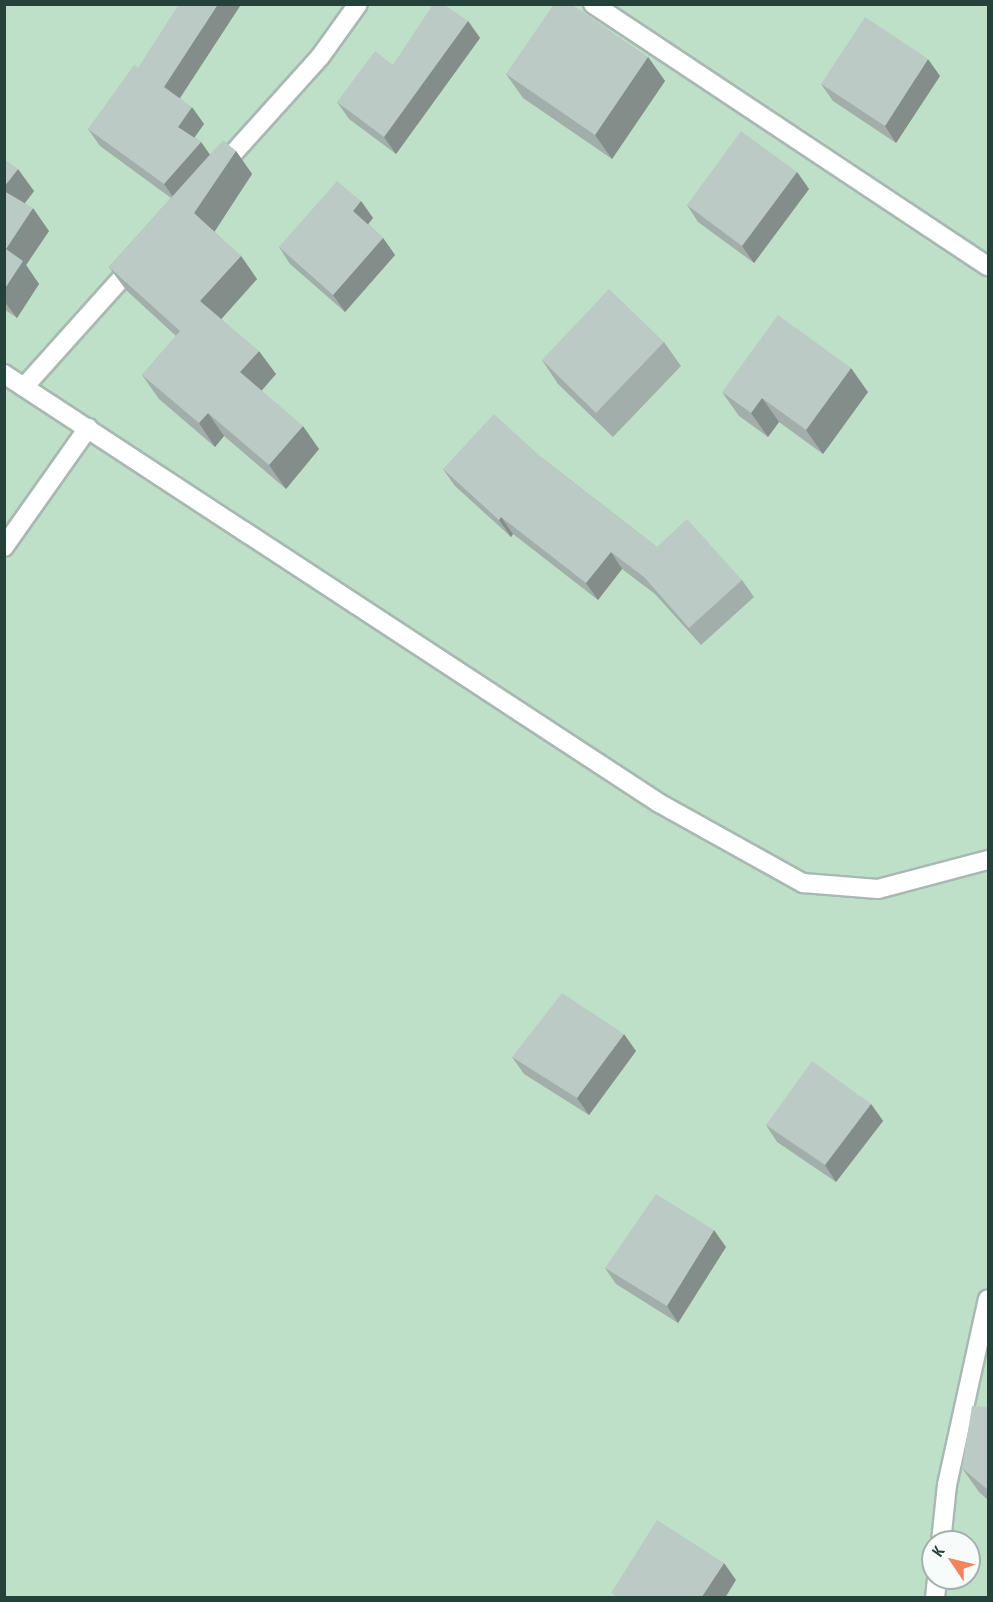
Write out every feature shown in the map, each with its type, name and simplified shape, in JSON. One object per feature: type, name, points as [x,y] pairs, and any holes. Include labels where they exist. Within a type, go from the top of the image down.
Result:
[{"type":"street","points":[[208,182],[320,57],[358,4]]},
{"type":"street","points":[[593,4],[988,266]]},
{"type":"street","points":[[24,387],[152,244]]},
{"type":"street","points":[[4,374],[659,803],[802,883],[878,889],[988,860]]},
{"type":"street","points":[[4,547],[88,428]]},
{"type":"street","points":[[942,1530],[947,1485],[988,1299]]},
{"type":"green space","points":[[5,5],[988,5],[988,1597],[5,1598]]},
{"type":"building","points":[[179,4],[218,4],[164,87],[192,107],[178,127],[201,142],[164,184],[88,129],[134,65],[138,68]]},
{"type":"building","points":[[433,4],[443,4],[468,21],[384,137],[337,102],[375,51],[393,65]]},
{"type":"building","points":[[554,4],[571,4],[648,57],[595,135],[506,74]]},
{"type":"building","points":[[865,17],[928,59],[885,126],[821,84]]},
{"type":"building","points":[[741,131],[797,172],[742,246],[687,205]]},
{"type":"building","points":[[223,140],[236,151],[194,213],[241,256],[200,301],[259,351],[240,372],[303,426],[269,465],[208,413],[199,423],[142,375],[180,331],[109,267]]},
{"type":"building","points":[[4,159],[18,169],[4,187]]},
{"type":"building","points":[[337,181],[361,201],[353,211],[383,238],[333,295],[279,247]]},
{"type":"building","points":[[4,191],[33,208],[6,249],[23,261],[4,290]]},
{"type":"building","points":[[609,289],[664,342],[596,413],[542,360]]},
{"type":"building","points":[[778,315],[851,368],[806,430],[762,398],[751,413],[722,392]]},
{"type":"building","points":[[494,414],[542,458],[657,547],[687,519],[742,580],[689,628],[644,577],[611,552],[586,583],[501,517],[499,520],[443,469]]},
{"type":"building","points":[[562,993],[624,1034],[577,1098],[512,1057]]},
{"type":"building","points":[[812,1061],[871,1104],[825,1165],[766,1125]]},
{"type":"building","points":[[656,1194],[714,1230],[667,1306],[605,1268]]},
{"type":"building","points":[[972,1406],[988,1407],[988,1490],[962,1468]]},
{"type":"building","points":[[657,1520],[724,1563],[701,1598],[618,1598],[611,1593]]}]
